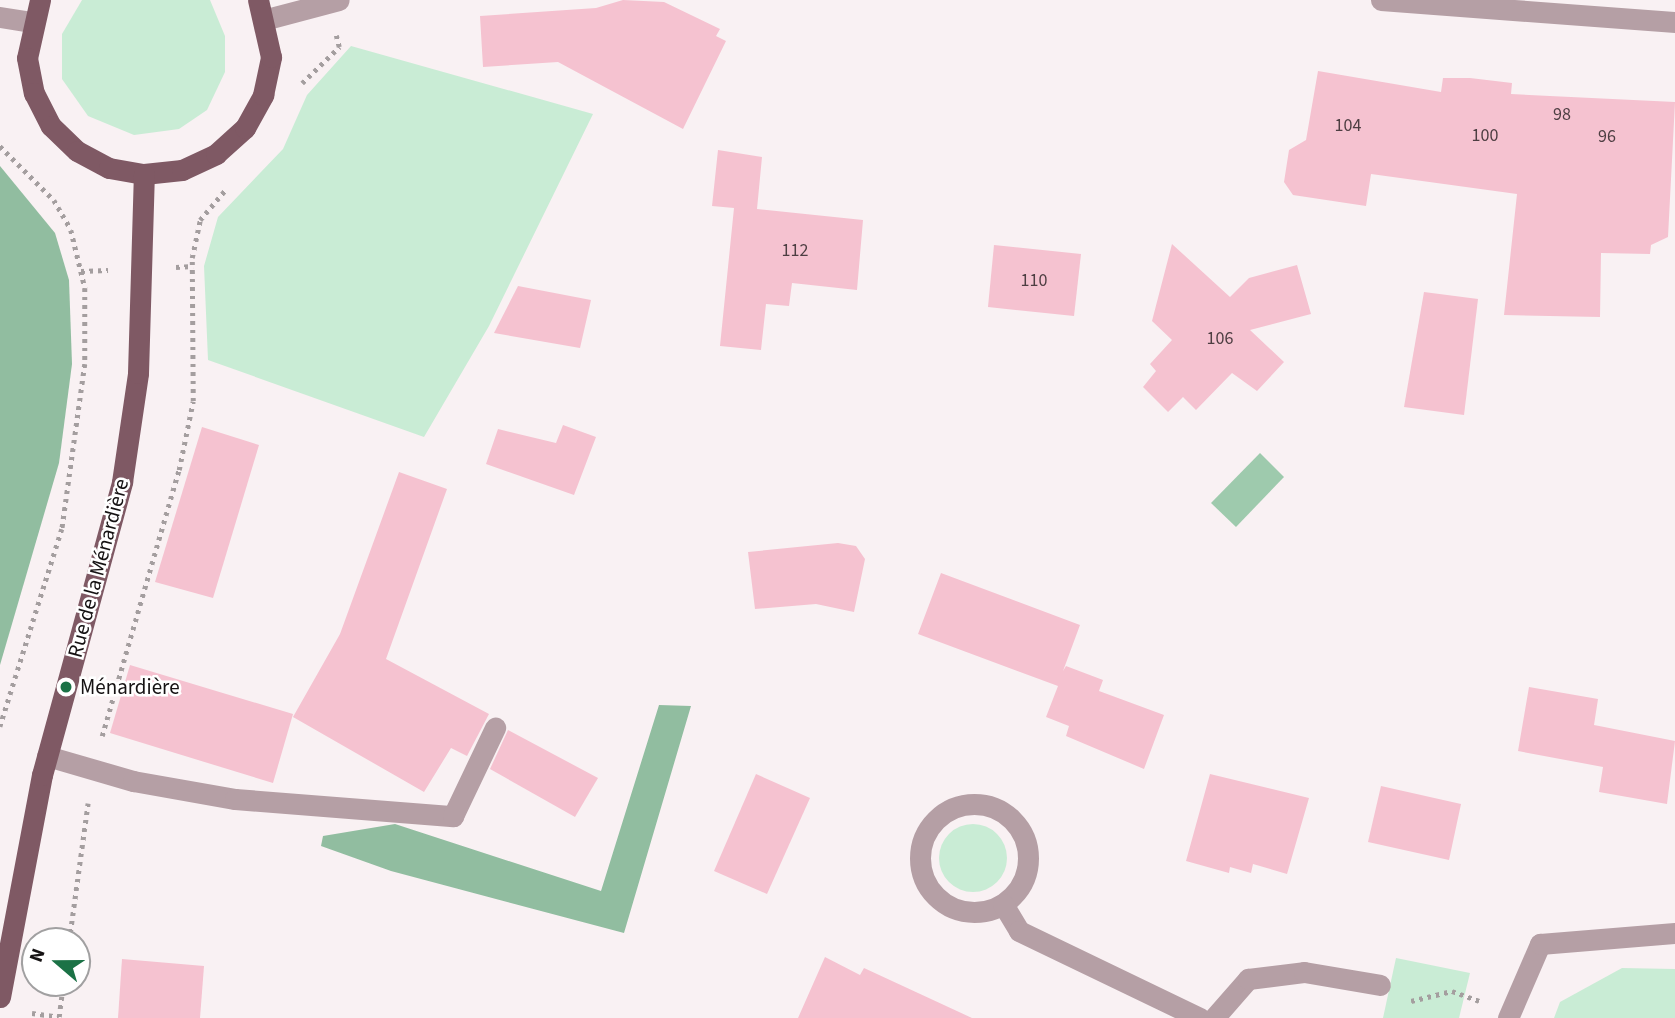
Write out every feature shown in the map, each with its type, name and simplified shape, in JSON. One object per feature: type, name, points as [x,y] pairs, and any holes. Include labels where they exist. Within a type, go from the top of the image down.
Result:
[{"type":"main road","points":[[40,0],[31,22],[27,58],[34,93],[51,125],[77,151],[109,168],[144,174],[182,170],[216,154],[245,128],[263,95],[271,57],[267,19],[258,0]]},
{"type":"main road","name":"Rue de la Ménardière","points":[[0,998],[47,756],[122,482],[138,373],[144,174]]},
{"type":"street","points":[[267,19],[339,0]]},
{"type":"street","points":[[1381,0],[1675,22]]},
{"type":"street","points":[[0,17],[31,22]]},
{"type":"street","points":[[47,756],[92,769],[235,799],[453,816],[495,728]]},
{"type":"street","points":[[982,803],[1007,814],[1023,834],[1029,860],[1021,885],[1003,904],[978,913],[952,908],[925,881],[921,842],[934,820],[956,805],[982,803]]},
{"type":"street","points":[[1003,904],[1019,931],[1200,1018]]},
{"type":"street","points":[[1509,1014],[1540,944],[1675,933]]},
{"type":"street","points":[[1214,1018],[1248,979],[1304,972],[1380,985]]},
{"type":"path","points":[[0,146],[54,200],[71,230],[85,288],[85,364],[62,529],[0,727]]},
{"type":"path","points":[[71,927],[92,769],[182,456],[193,394],[193,266]]},
{"type":"path","points":[[1380,985],[1405,1006],[1421,995],[1452,991],[1509,1014]]},
{"type":"path","points":[[58,1018],[61,997]]},
{"type":"shaded area","points":[[82,0],[210,0],[225,36],[225,72],[207,110],[179,129],[134,135],[88,116],[62,79],[62,34]]},
{"type":"shaded area","points":[[351,46],[593,114],[489,326],[424,437],[208,360],[204,266],[218,217],[283,149],[307,95]]},
{"type":"shaded area","points":[[0,166],[55,233],[69,280],[72,364],[59,463],[0,665]]},
{"type":"shaded area","points":[[1260,453],[1284,477],[1236,527],[1211,503]]},
{"type":"shaded area","points":[[659,705],[691,706],[624,933],[391,871],[321,846],[323,836],[395,824],[601,891]]},
{"type":"shaded area","points":[[973,824],[986,827],[997,834],[1004,845],[1007,858],[1004,871],[997,882],[986,889],[973,892],[960,889],[949,882],[942,871],[939,858],[942,845],[949,834],[960,827]]},
{"type":"shaded area","points":[[1396,958],[1470,973],[1459,1018],[1383,1018]]},
{"type":"shaded area","points":[[1622,968],[1675,969],[1675,1018],[1554,1018],[1560,1002]]},
{"type":"building","points":[[623,0],[664,2],[720,29],[716,36],[726,41],[683,129],[558,62],[483,67],[480,16],[596,8]]},
{"type":"building","points":[[1318,71],[1441,92],[1443,78],[1470,78],[1512,83],[1511,94],[1675,102],[1668,237],[1651,245],[1650,254],[1601,253],[1600,317],[1504,315],[1517,194],[1371,174],[1366,206],[1293,195],[1284,182],[1289,150],[1306,140]]},
{"type":"building","points":[[718,150],[762,157],[757,209],[863,220],[857,290],[792,283],[789,306],[766,304],[761,350],[720,346],[734,208],[712,206]]},
{"type":"building","points":[[1172,244],[1230,297],[1249,278],[1297,265],[1311,314],[1250,330],[1284,362],[1257,391],[1232,373],[1196,410],[1183,397],[1168,412],[1143,387],[1156,371],[1150,364],[1172,340],[1152,321]]},
{"type":"building","points":[[994,245],[1081,254],[1074,316],[988,307]]},
{"type":"building","points":[[518,286],[591,300],[580,348],[494,333]]},
{"type":"building","points":[[1424,292],[1478,299],[1464,415],[1404,407]]},
{"type":"building","points":[[563,425],[596,437],[574,495],[486,464],[498,429],[556,443]]},
{"type":"building","points":[[202,427],[259,445],[213,598],[155,582]]},
{"type":"building","points":[[399,472],[447,489],[386,659],[489,714],[467,756],[451,748],[424,792],[293,717],[340,634]]},
{"type":"building","points":[[838,543],[856,546],[865,559],[854,612],[816,604],[755,609],[748,552]]},
{"type":"building","points":[[941,573],[1080,625],[1063,671],[1066,666],[1103,680],[1099,691],[1164,715],[1144,769],[1066,736],[1069,726],[1046,717],[1058,686],[918,634]]},
{"type":"building","points":[[130,665],[293,714],[273,783],[110,733]]},
{"type":"building","points":[[1529,687],[1598,699],[1594,725],[1675,741],[1667,804],[1599,792],[1603,767],[1518,751]]},
{"type":"building","points":[[508,730],[598,778],[575,817],[490,769]]},
{"type":"building","points":[[756,774],[810,798],[767,894],[714,871]]},
{"type":"building","points":[[1210,774],[1309,798],[1287,874],[1253,864],[1251,873],[1230,867],[1229,873],[1186,861]]},
{"type":"building","points":[[1381,786],[1461,804],[1449,860],[1368,842]]},
{"type":"building","points":[[825,957],[860,975],[864,968],[972,1018],[798,1018]]},
{"type":"building","points":[[122,959],[204,966],[200,1018],[118,1018]]},
{"type":"place","name":"Ménardière","points":[[66,687]]}]
